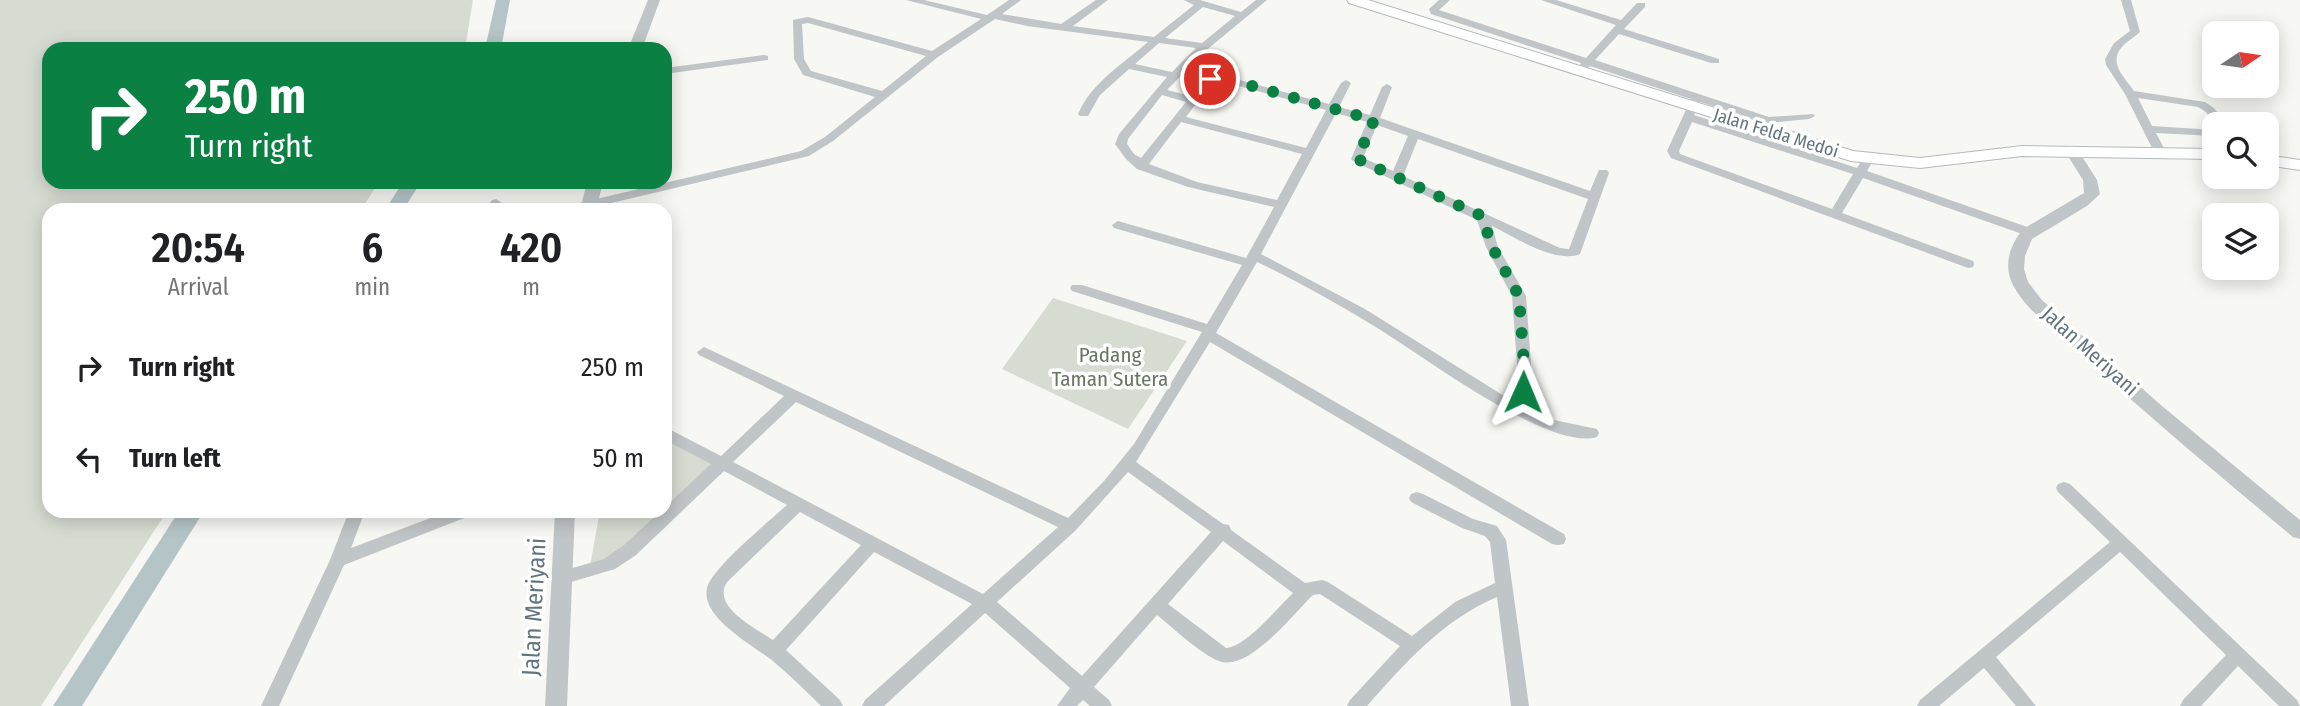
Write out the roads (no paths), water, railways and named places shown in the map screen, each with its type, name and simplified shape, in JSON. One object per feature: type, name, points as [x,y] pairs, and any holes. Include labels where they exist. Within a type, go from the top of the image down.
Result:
[{"type":"main road","name":"Jalan Felda Medoi","points":[[1354,0],[1585,66],[1692,107],[1835,152],[1868,159],[1920,163],[2005,152],[2071,150],[2202,154]]},
{"type":"main road","points":[[2279,162],[2300,165]]},
{"type":"street","points":[[638,42],[654,0]]},
{"type":"street","points":[[911,0],[990,17],[1202,46]]},
{"type":"street","points":[[672,187],[805,154],[829,139],[934,55],[1016,0]]},
{"type":"street","points":[[1063,28],[1103,0]]},
{"type":"street","points":[[1189,0],[1242,15]]},
{"type":"street","points":[[1261,0],[1202,46],[1173,75],[1122,140],[1125,152],[1141,166],[1181,181],[1281,205]]},
{"type":"street","points":[[1445,0],[1434,9],[1435,12],[1585,66],[1642,5]]},
{"type":"street","points":[[1546,0],[1715,61]]},
{"type":"street","points":[[2126,0],[2135,32],[2118,45],[2110,59],[2111,65],[2130,94],[2160,152]]},
{"type":"street","points":[[1084,114],[1094,94],[1155,38],[1201,4]]},
{"type":"street","points":[[882,95],[807,73],[799,59],[797,22],[808,20],[934,55]]},
{"type":"street","points":[[672,70],[764,58]]},
{"type":"street","points":[[1126,65],[1173,75]]},
{"type":"street","points":[[1141,166],[1208,81],[1221,78],[1374,120],[1595,197]]},
{"type":"street","points":[[871,706],[1070,526],[1110,485],[1127,463],[1210,333],[1346,83]]},
{"type":"street","points":[[1387,87],[1356,157],[1557,252],[1568,254],[1575,251],[1603,173]]},
{"type":"street","points":[[1160,91],[1192,100]]},
{"type":"street","points":[[2130,94],[2201,104],[2211,112]]},
{"type":"street","points":[[1692,107],[1771,121],[1809,116]]},
{"type":"street","points":[[1692,107],[1859,174],[2029,232],[2082,204],[2092,194],[2090,180],[2071,150]]},
{"type":"street","points":[[1692,107],[1672,153],[1675,156],[1968,264]]},
{"type":"street","points":[[1178,118],[1309,152]]},
{"type":"street","points":[[2148,129],[2202,132]]},
{"type":"street","points":[[1397,176],[1414,134]]},
{"type":"street","points":[[1836,214],[1868,159]]},
{"type":"street","points":[[609,203],[665,189]]},
{"type":"street","points":[[1482,216],[1492,247],[1519,296],[1525,378],[1523,392],[1512,405]]},
{"type":"street","points":[[1118,225],[1252,259],[1372,320],[1512,405],[1556,426],[1580,433],[1592,433]]},
{"type":"street","name":"Jalan Meriyani","points":[[2029,232],[2016,257],[2021,283],[2031,297],[2107,369],[2300,531]]},
{"type":"street","points":[[1077,288],[1210,333],[1558,539]]},
{"type":"street","points":[[704,352],[865,431],[1070,526]]},
{"type":"street","points":[[672,511],[795,395]]},
{"type":"street","points":[[672,437],[986,604],[1102,706]]},
{"type":"street","points":[[1127,463],[1305,592]]},
{"type":"street","points":[[2064,488],[2291,706]]},
{"type":"street","points":[[1417,498],[1494,534],[1500,547],[1520,706]]},
{"type":"street","points":[[798,504],[721,577],[714,590],[716,600],[723,610],[774,651],[834,706]]},
{"type":"street","points":[[270,706],[338,560],[354,518]]},
{"type":"street","points":[[338,560],[448,518]]},
{"type":"street","name":"Jalan Meriyani","points":[[556,706],[565,518]]},
{"type":"street","points":[[561,578],[600,568],[620,558],[664,518]]},
{"type":"street","points":[[1066,706],[1223,530]]},
{"type":"street","points":[[1926,706],[1947,700],[1986,658],[2120,542]]},
{"type":"street","points":[[774,651],[871,544]]},
{"type":"street","points":[[1158,606],[1222,655],[1227,656],[1241,653],[1250,646],[1314,586],[1333,592],[1412,645]]},
{"type":"street","points":[[1356,706],[1412,645],[1468,603],[1505,586]]},
{"type":"street","points":[[2189,706],[2237,655]]},
{"type":"street","points":[[1986,658],[2027,706]]},
{"type":"waterway","points":[[494,42],[503,0]]},
{"type":"waterway","points":[[398,203],[408,189]]},
{"type":"waterway","points":[[67,706],[188,518]]},
{"type":"park label","name":"Padang Taman Sutera","points":[[1110,367]]}]
